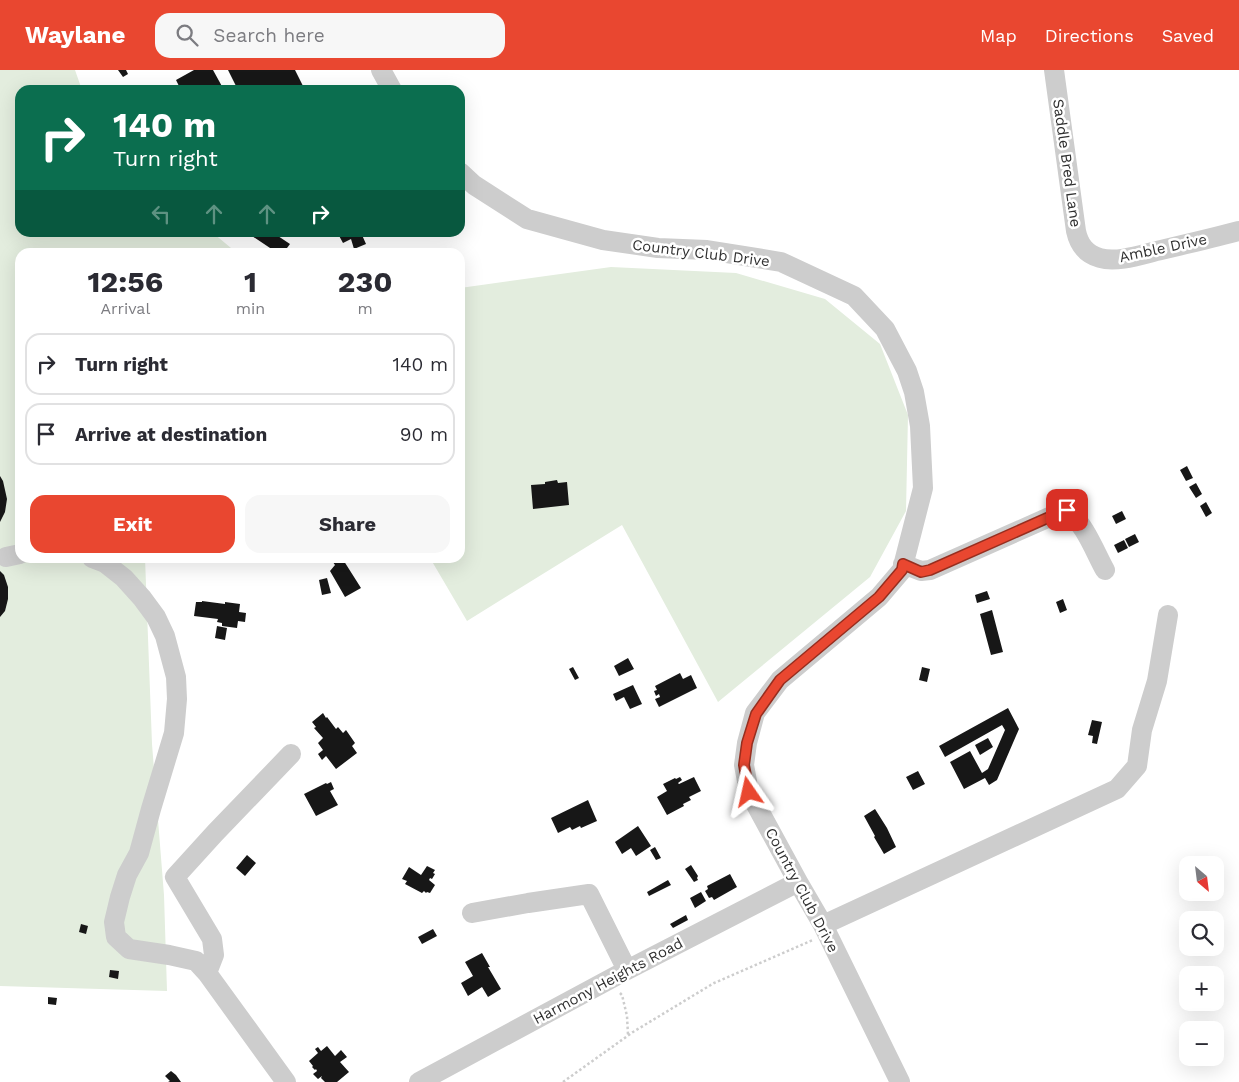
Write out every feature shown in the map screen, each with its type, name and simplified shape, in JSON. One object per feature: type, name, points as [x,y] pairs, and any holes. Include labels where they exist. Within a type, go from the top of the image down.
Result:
[{"type":"street","points":[[381,70],[389,85]]},
{"type":"street","name":"Saddle Bred Lane","points":[[1054,70],[1076,231],[1080,243],[1087,252]]},
{"type":"street","name":"Country Club Drive","points":[[465,177],[474,185],[527,219],[603,240],[658,248],[707,250],[781,262],[854,296],[885,329],[907,371],[914,392],[920,426],[924,488],[902,570],[879,597],[780,680],[756,714],[747,743],[744,765],[749,792],[825,929],[900,1082]]},
{"type":"street","name":"Amble Drive","points":[[1087,252],[1099,258],[1121,258],[1201,241],[1239,230]]},
{"type":"street","points":[[903,564],[921,572],[930,570],[1067,510],[1077,520],[1087,535],[1105,570]]},
{"type":"street","points":[[104,563],[124,578],[142,598],[156,618],[165,636],[176,677],[177,699],[174,733],[150,808],[139,853],[127,875],[120,897],[114,922],[116,937],[129,949],[169,954],[196,961],[207,973],[286,1082]]},
{"type":"street","points":[[825,929],[1117,790],[1136,766],[1142,730],[1157,681],[1168,614]]},
{"type":"street","points":[[207,973],[214,955],[212,939],[175,877],[291,754]]},
{"type":"street","name":"Harmony Heights Road","points":[[419,1082],[610,979],[798,882]]},
{"type":"street","points":[[472,913],[528,902],[589,894],[628,970]]},
{"type":"path","points":[[564,1082],[628,1035],[714,983],[799,946],[825,929]]},
{"type":"path","points":[[610,979],[622,995],[628,1016],[628,1035]]},
{"type":"green space","points":[[0,70],[75,70],[80,85],[15,85],[15,237],[218,237],[231,248],[15,248],[15,563],[145,563],[152,744],[164,895],[167,991],[0,986]]},
{"type":"green space","points":[[611,267],[736,273],[825,299],[880,344],[908,415],[906,511],[870,577],[718,702],[622,525],[467,621],[433,563],[465,563],[465,287]]},
{"type":"building","points":[[118,70],[126,70],[128,74],[123,77]]},
{"type":"building","points":[[194,70],[213,70],[221,85],[178,85],[176,80]]},
{"type":"building","points":[[228,70],[295,70],[302,85],[236,85]]},
{"type":"building","points":[[254,237],[280,237],[290,244],[287,248],[270,248]]},
{"type":"building","points":[[340,237],[363,237],[366,244],[354,248],[351,239],[343,243]]},
{"type":"building","points":[[1187,466],[1193,478],[1186,481],[1180,470]]},
{"type":"building","points":[[0,476],[7,499],[5,512],[0,522]]},
{"type":"building","points":[[557,480],[558,483],[567,482],[569,505],[533,509],[531,485],[545,484],[545,482]]},
{"type":"building","points":[[1196,483],[1202,494],[1196,498],[1189,487]]},
{"type":"building","points":[[1206,502],[1212,513],[1206,517],[1200,506]]},
{"type":"building","points":[[1122,511],[1126,519],[1116,524],[1112,516]]},
{"type":"building","points":[[1135,534],[1139,542],[1129,547],[1125,539]]},
{"type":"building","points":[[1124,540],[1128,548],[1118,553],[1114,545]]},
{"type":"building","points":[[334,563],[345,563],[361,588],[345,597],[330,571],[335,565]]},
{"type":"building","points":[[0,571],[4,575],[8,587],[8,599],[5,611],[0,617]]},
{"type":"building","points":[[327,578],[331,593],[322,595],[319,580]]},
{"type":"building","points":[[987,591],[990,599],[977,603],[975,595]]},
{"type":"building","points":[[1063,599],[1067,610],[1060,613],[1056,602]]},
{"type":"building","points":[[196,602],[240,604],[239,612],[246,613],[245,622],[238,621],[237,628],[222,626],[222,623],[217,622],[218,619],[194,616]]},
{"type":"building","points":[[992,610],[1003,652],[991,655],[980,614]]},
{"type":"building","points":[[217,626],[227,628],[225,640],[215,638]]},
{"type":"building","points":[[628,658],[634,669],[619,676],[614,666]]},
{"type":"building","points":[[573,667],[579,678],[575,680],[569,669]]},
{"type":"building","points":[[922,667],[930,669],[927,682],[919,680]]},
{"type":"building","points":[[680,673],[683,679],[691,675],[697,688],[659,707],[655,699],[660,697],[659,694],[656,696],[654,691],[657,690],[655,686]]},
{"type":"building","points":[[633,685],[642,704],[630,709],[624,697],[616,701],[613,694]]},
{"type":"building","points":[[1008,708],[1019,729],[997,780],[989,785],[985,778],[964,789],[950,762],[970,751],[982,773],[988,769],[1005,730],[1002,725],[945,757],[939,746]]},
{"type":"building","points":[[323,713],[336,729],[338,727],[343,733],[346,730],[355,743],[352,746],[357,753],[336,769],[326,756],[322,760],[318,754],[323,750],[318,743],[323,738],[314,728],[316,727],[312,722]]},
{"type":"building","points":[[1092,720],[1102,722],[1097,744],[1092,743],[1093,736],[1088,735]]},
{"type":"building","points":[[988,738],[993,747],[980,755],[975,745]]},
{"type":"building","points":[[918,771],[925,784],[913,790],[906,777]]},
{"type":"building","points":[[680,777],[682,780],[679,784],[694,777],[701,791],[689,797],[691,800],[683,804],[684,806],[667,815],[657,797],[667,791],[663,784]]},
{"type":"building","points":[[331,782],[334,789],[330,791],[338,805],[316,816],[304,794]]},
{"type":"building","points":[[588,800],[597,821],[572,830],[570,827],[558,833],[551,818]]},
{"type":"building","points":[[875,809],[896,847],[884,854],[864,816]]},
{"type":"building","points":[[638,826],[651,846],[636,856],[631,848],[622,854],[615,842]]},
{"type":"building","points":[[655,847],[661,858],[656,860],[650,850]]},
{"type":"building","points":[[247,855],[256,863],[245,876],[236,868]]},
{"type":"building","points":[[691,865],[698,876],[698,880],[694,882],[685,869]]},
{"type":"building","points":[[427,866],[435,870],[432,879],[430,878],[429,880],[435,885],[430,893],[424,891],[422,893],[405,884],[407,881],[402,879],[409,867],[421,875]]},
{"type":"building","points":[[730,874],[737,887],[714,900],[712,897],[709,898],[705,891],[708,889],[707,886]]},
{"type":"building","points":[[668,880],[671,885],[649,896],[647,892]]},
{"type":"building","points":[[701,892],[706,901],[695,908],[690,898]]},
{"type":"building","points":[[686,915],[688,920],[673,928],[670,924]]},
{"type":"building","points":[[81,924],[88,926],[86,934],[79,932]]},
{"type":"building","points":[[433,929],[437,936],[422,944],[418,937]]},
{"type":"building","points":[[482,953],[501,989],[488,997],[482,987],[468,996],[461,983],[473,976],[465,962]]},
{"type":"building","points":[[110,970],[119,971],[118,979],[109,977]]},
{"type":"building","points":[[48,997],[57,998],[56,1005],[48,1004]]},
{"type":"building","points":[[327,1046],[335,1056],[341,1050],[347,1057],[340,1062],[349,1072],[337,1082],[325,1082],[321,1078],[322,1076],[318,1079],[313,1074],[317,1071],[316,1069],[312,1067],[309,1061],[318,1053],[315,1049],[318,1047],[321,1051]]},
{"type":"building","points":[[171,1071],[181,1082],[168,1082],[170,1081],[165,1076]]},
{"type":"route","points":[[749,792],[744,765],[747,743],[756,714],[780,680],[879,597],[902,570],[903,564],[921,572],[930,570],[1067,510]]}]
